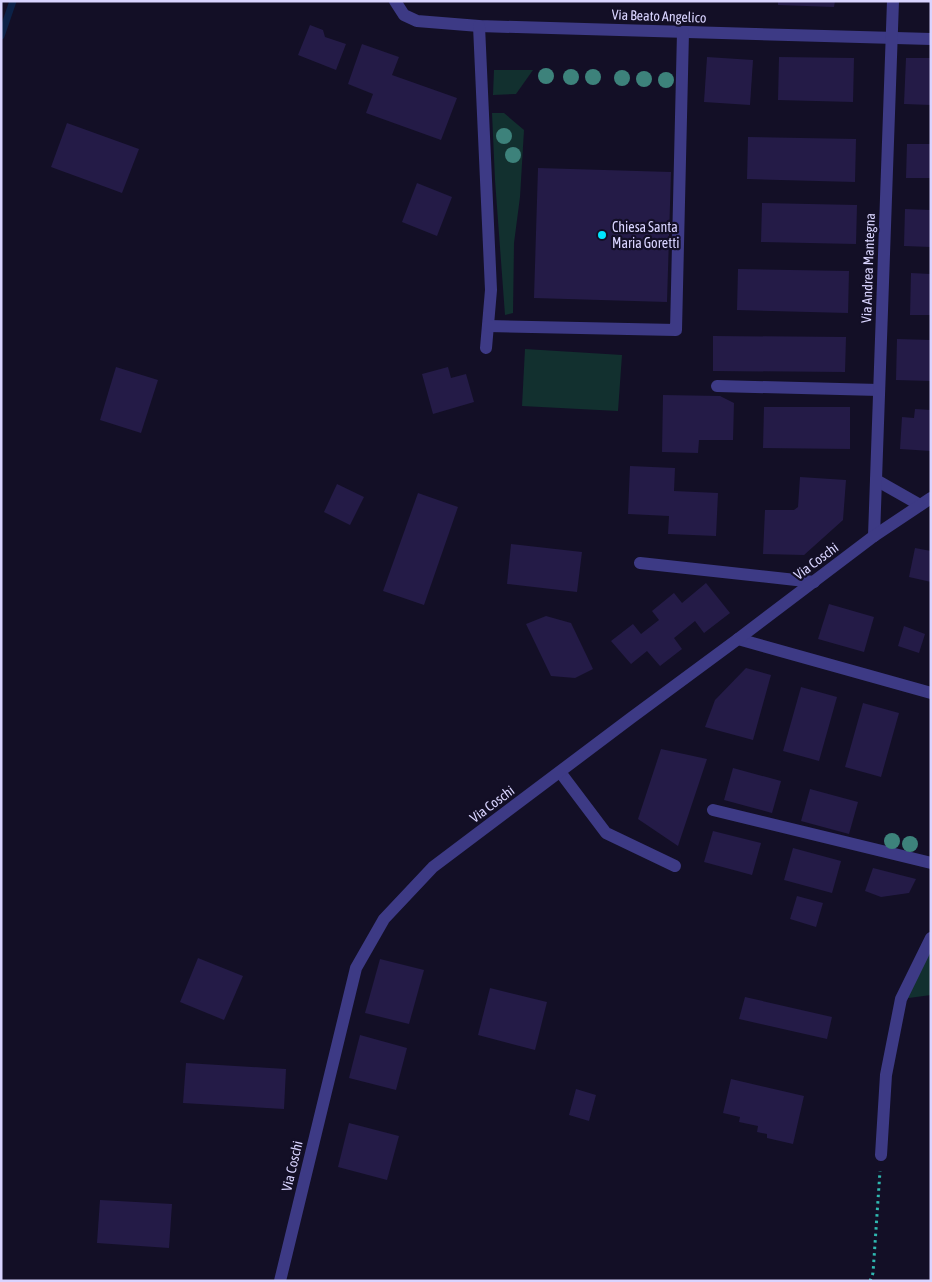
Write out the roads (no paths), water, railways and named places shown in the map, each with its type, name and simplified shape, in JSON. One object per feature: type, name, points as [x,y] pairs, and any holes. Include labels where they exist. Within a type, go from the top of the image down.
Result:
[{"type":"street","name":"Via Beato Angelico","points":[[395,1],[404,15],[417,21],[480,26],[931,39]]},
{"type":"street","name":"Via Andrea Mantegna","points":[[874,536],[893,1]]},
{"type":"street","points":[[480,26],[491,290],[486,348]]},
{"type":"street","points":[[488,326],[676,330],[683,32]]},
{"type":"street","points":[[717,386],[879,390]]},
{"type":"street","points":[[876,480],[920,505]]},
{"type":"street","name":"Via Coschi","points":[[280,1281],[356,968],[384,919],[433,867],[874,536],[931,498]]},
{"type":"street","points":[[640,563],[814,582]]},
{"type":"street","points":[[738,639],[931,693]]},
{"type":"street","points":[[560,772],[606,833],[675,866]]},
{"type":"street","points":[[713,810],[931,862]]},
{"type":"street","points":[[881,1156],[886,1075],[901,999],[931,938]]},
{"type":"waterway","points":[[1,36],[13,1]]},
{"type":"place","name":"Chiesa Santa Maria Goretti","points":[[602,235]]}]
